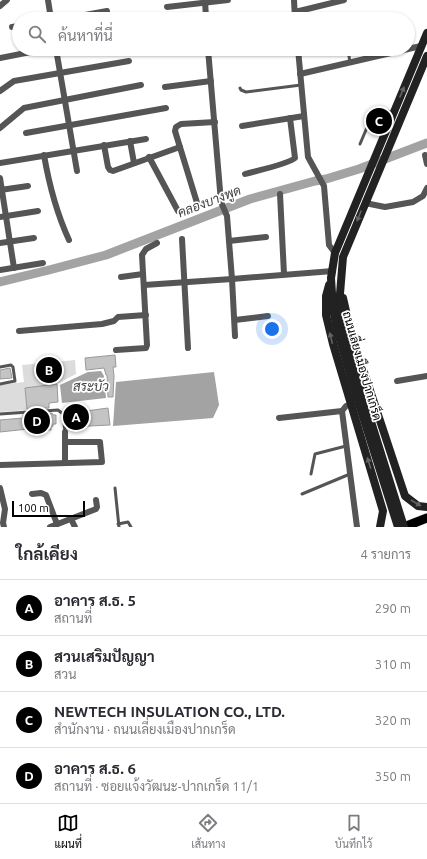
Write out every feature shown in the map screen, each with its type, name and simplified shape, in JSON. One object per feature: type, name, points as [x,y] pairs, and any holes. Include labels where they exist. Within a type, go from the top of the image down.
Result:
[{"type":"main road","name":"ถนนเลี่ยงเมืองปากเกร็ด","points":[[404,527],[337,330],[332,274],[335,253],[427,33]]},
{"type":"main road","name":"ถนนเลี่ยงเมืองปากเกร็ด","points":[[398,527],[360,397],[342,327],[339,306],[343,257],[427,56]]},
{"type":"main road","points":[[332,274],[326,296],[326,315],[333,344],[383,511],[380,527]]},
{"type":"main road","points":[[341,284],[351,333],[405,496],[418,506],[427,507]]},
{"type":"main road","points":[[374,480],[386,484],[392,482],[396,470]]},
{"type":"main road","points":[[404,527],[427,518]]},
{"type":"street","points":[[0,6],[7,0]]},
{"type":"street","points":[[48,0],[50,12]]},
{"type":"street","points":[[167,7],[206,1],[228,0]]},
{"type":"street","points":[[294,0],[295,12]]},
{"type":"street","points":[[307,12],[344,0]]},
{"type":"street","points":[[206,1],[206,12]]},
{"type":"street","points":[[102,12],[107,11]]},
{"type":"street","points":[[415,47],[421,46]]},
{"type":"street","points":[[0,58],[12,56]]},
{"type":"street","points":[[57,56],[77,171]]},
{"type":"street","points":[[209,56],[221,202],[226,216],[229,241],[235,336]]},
{"type":"street","points":[[299,56],[308,157],[324,186],[329,245],[335,253]]},
{"type":"street","points":[[300,74],[379,56]]},
{"type":"street","points":[[0,92],[14,81],[129,61]]},
{"type":"street","points":[[165,87],[211,82]]},
{"type":"street","points":[[0,128],[24,108],[141,85]]},
{"type":"street","points":[[26,133],[166,108]]},
{"type":"street","points":[[242,126],[304,116]]},
{"type":"street","points":[[245,174],[292,160],[295,156],[290,118]]},
{"type":"street","points":[[198,206],[175,131],[176,127],[181,124],[214,122]]},
{"type":"street","points":[[0,163],[146,139]]},
{"type":"street","points":[[130,141],[134,163]]},
{"type":"street","points":[[104,145],[108,167],[110,170],[114,171],[180,147]]},
{"type":"street","points":[[44,155],[48,179],[69,240]]},
{"type":"street","points":[[425,155],[427,164]]},
{"type":"street","points":[[149,157],[178,211]]},
{"type":"street","points":[[0,178],[3,217],[14,268]]},
{"type":"street","points":[[1,190],[28,186]]},
{"type":"street","points":[[365,203],[385,207],[413,202],[423,196],[427,188]]},
{"type":"street","points":[[280,194],[284,274]]},
{"type":"street","points":[[3,217],[38,211]]},
{"type":"street","points":[[229,241],[266,237]]},
{"type":"street","points":[[0,244],[34,238]]},
{"type":"street","points":[[182,239],[188,348]]},
{"type":"street","points":[[116,350],[146,348],[143,252],[157,243]]},
{"type":"street","points":[[0,270],[43,262]]},
{"type":"street","points":[[121,277],[143,274]]},
{"type":"street","points":[[144,285],[284,274],[332,274]]},
{"type":"street","points":[[18,331],[102,324],[114,321],[118,317],[146,314]]},
{"type":"street","points":[[234,320],[268,316]]},
{"type":"street","points":[[397,381],[427,376]]},
{"type":"street","points":[[280,418],[342,411],[346,406],[351,404]]},
{"type":"street","points":[[342,411],[357,527]]},
{"type":"street","points":[[65,432],[65,463]]},
{"type":"street","points":[[0,465],[102,462],[100,442],[65,442]]},
{"type":"street","points":[[0,488],[5,510],[4,527]]},
{"type":"street","points":[[32,494],[41,493],[46,495],[57,524]]},
{"type":"street","points":[[50,527],[96,509],[96,500]]},
{"type":"street","points":[[71,519],[75,527]]},
{"type":"lane","points":[[349,56],[350,63]]},
{"type":"lane","points":[[240,88],[246,92],[301,85]]},
{"type":"lane","points":[[360,144],[374,111],[385,109],[393,114]]},
{"type":"lane","points":[[0,367],[11,365],[13,367],[15,381],[0,384]]},
{"type":"lane","points":[[0,414],[58,410],[63,414],[65,432]]},
{"type":"lane","points":[[311,474],[315,454],[347,446]]},
{"type":"lane","points":[[302,494],[350,474]]},
{"type":"lane","points":[[115,488],[119,525],[128,522],[131,527]]},
{"type":"shaded area","points":[[75,360],[76,374],[57,384],[25,388],[27,410],[0,412],[0,385],[24,382],[22,365]]},
{"type":"water","name":"สระบัว","points":[[101,371],[104,376],[106,398],[62,403],[60,385],[88,372]]},
{"type":"water","points":[[214,372],[219,405],[213,418],[113,426],[116,382]]},
{"type":"building","points":[[115,355],[116,367],[113,367],[113,397],[108,397],[107,375],[104,368],[86,370],[85,358]]},
{"type":"building","points":[[10,368],[12,378],[0,379],[0,370]]},
{"type":"building","points":[[57,384],[58,402],[49,403],[49,408],[27,409],[25,388]]},
{"type":"building","points":[[85,406],[86,411],[108,408],[110,425],[68,427],[65,408]]},
{"type":"building","points":[[52,413],[53,415],[56,415],[56,424],[53,424],[51,430],[28,431],[28,429],[0,432],[0,420],[23,418],[23,415]]},
{"type":"waterway","name":"คลองบางพูด","points":[[0,282],[106,255],[250,199],[359,169],[427,143]]},
{"type":"railway","points":[[412,527],[427,521]]},
{"type":"place","name":"NEWTECH INSULATION CO., LTD.","points":[[379,121]]},
{"type":"place","name":"สวนเสริมปัญญา","points":[[49,370]]},
{"type":"place","name":"อาคาร ส.ธ. 5","points":[[76,417]]},
{"type":"place","name":"อาคาร ส.ธ. 6","points":[[37,421]]}]
